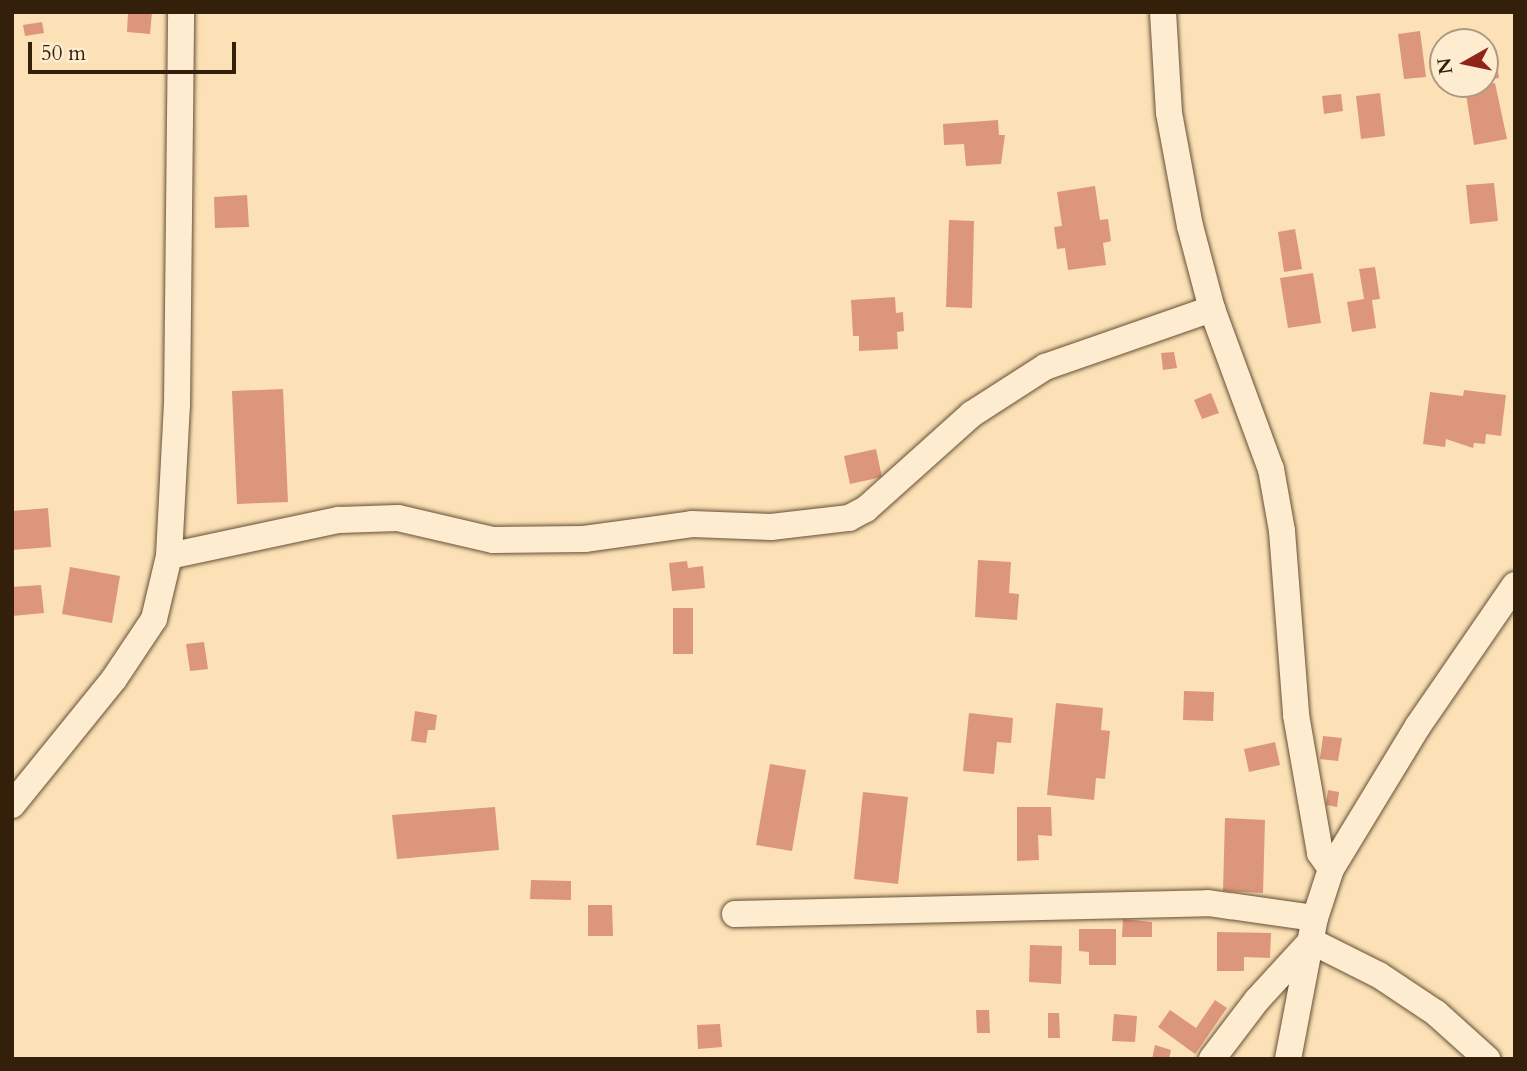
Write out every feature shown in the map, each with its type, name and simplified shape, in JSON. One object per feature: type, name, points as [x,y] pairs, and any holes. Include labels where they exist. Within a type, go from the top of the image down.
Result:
[{"type":"street","points":[[12,805],[114,680],[154,620],[169,556],[177,405],[180,12]]},
{"type":"street","points":[[1163,12],[1162,49],[1169,113],[1212,309],[1271,469],[1282,531],[1296,715],[1320,853],[1331,869]]},
{"type":"street","points":[[169,556],[340,520],[398,518],[493,540],[584,538],[692,524],[771,527],[849,519],[866,509],[972,414],[1045,367],[1212,309]]},
{"type":"street","points":[[1287,1059],[1313,930],[1331,869],[1418,726],[1515,585]]},
{"type":"street","points":[[735,914],[1208,903],[1313,930],[1425,1006],[1487,1059]]},
{"type":"street","points":[[1212,1059],[1313,930]]},
{"type":"building","points":[[128,12],[152,12],[150,34],[127,32]]},
{"type":"building","points":[[42,22],[44,33],[25,36],[23,25]]},
{"type":"building","points":[[1420,31],[1426,77],[1404,79],[1398,34]]},
{"type":"building","points":[[1380,93],[1385,136],[1361,139],[1356,96]]},
{"type":"building","points":[[1341,94],[1343,111],[1324,114],[1322,96]]},
{"type":"building","points":[[1467,98],[1498,98],[1507,139],[1474,145]]},
{"type":"building","points":[[998,120],[999,135],[1005,135],[1001,164],[966,166],[964,144],[944,145],[943,124]]},
{"type":"building","points":[[1494,183],[1498,221],[1470,224],[1466,185]]},
{"type":"building","points":[[1095,186],[1100,220],[1108,219],[1111,241],[1103,243],[1106,265],[1068,270],[1065,248],[1057,249],[1054,227],[1062,226],[1057,192]]},
{"type":"building","points":[[247,195],[249,227],[215,228],[214,197]]},
{"type":"building","points":[[949,220],[974,221],[972,308],[946,307]]},
{"type":"building","points":[[1295,229],[1302,269],[1284,272],[1278,232]]},
{"type":"building","points":[[1375,267],[1380,299],[1372,300],[1376,328],[1352,332],[1347,302],[1364,299],[1359,269]]},
{"type":"building","points":[[1313,273],[1321,323],[1288,328],[1280,278]]},
{"type":"building","points":[[895,297],[896,313],[903,312],[904,331],[897,332],[898,349],[859,351],[859,336],[853,336],[851,300]]},
{"type":"building","points":[[1174,352],[1177,368],[1163,370],[1161,353]]},
{"type":"building","points":[[283,389],[288,502],[237,504],[232,391]]},
{"type":"building","points":[[1464,390],[1506,395],[1501,436],[1486,434],[1485,444],[1474,443],[1473,448],[1446,439],[1445,447],[1423,444],[1430,392],[1463,396]]},
{"type":"building","points":[[1211,393],[1219,413],[1202,419],[1194,400]]},
{"type":"building","points":[[876,449],[882,477],[850,484],[844,456]]},
{"type":"building","points":[[48,508],[51,547],[12,550],[12,511]]},
{"type":"building","points":[[978,560],[1011,562],[1009,593],[1019,594],[1017,620],[975,617]]},
{"type":"building","points":[[687,561],[688,568],[703,566],[705,588],[672,591],[669,563]]},
{"type":"building","points":[[70,567],[120,576],[112,623],[62,614]]},
{"type":"building","points":[[41,585],[44,613],[12,616],[12,587]]},
{"type":"building","points":[[673,608],[693,608],[693,654],[673,654]]},
{"type":"building","points":[[204,642],[208,669],[190,671],[186,644]]},
{"type":"building","points":[[1184,691],[1214,692],[1213,721],[1183,720]]},
{"type":"building","points":[[1056,703],[1103,708],[1101,730],[1110,731],[1105,779],[1096,778],[1094,800],[1047,795]]},
{"type":"building","points":[[415,711],[437,715],[435,730],[428,730],[426,743],[411,741]]},
{"type":"building","points":[[969,713],[1013,718],[1011,743],[997,742],[994,774],[963,771]]},
{"type":"building","points":[[1323,736],[1342,738],[1338,761],[1320,759]]},
{"type":"building","points":[[1275,742],[1280,765],[1249,772],[1244,749]]},
{"type":"building","points":[[770,764],[806,770],[792,851],[756,845]]},
{"type":"building","points":[[1328,790],[1339,792],[1337,807],[1326,805]]},
{"type":"building","points":[[863,792],[908,797],[898,884],[854,879]]},
{"type":"building","points":[[495,807],[499,850],[397,859],[392,815]]},
{"type":"building","points":[[1017,807],[1051,807],[1052,836],[1038,835],[1039,860],[1017,861]]},
{"type":"building","points":[[1225,818],[1265,820],[1263,893],[1223,891]]},
{"type":"building","points":[[531,880],[571,881],[571,900],[530,899]]},
{"type":"building","points":[[588,905],[612,905],[613,936],[588,936]]},
{"type":"building","points":[[1123,919],[1152,922],[1152,937],[1122,937]]},
{"type":"building","points":[[1079,929],[1116,929],[1116,965],[1089,965],[1089,952],[1079,951]]},
{"type":"building","points":[[1217,932],[1271,933],[1270,958],[1244,957],[1244,971],[1217,971]]},
{"type":"building","points":[[1030,945],[1062,946],[1061,984],[1029,982]]},
{"type":"building","points":[[1215,1000],[1227,1008],[1195,1054],[1158,1027],[1170,1010],[1196,1028]]},
{"type":"building","points":[[976,1010],[989,1010],[990,1033],[977,1033]]},
{"type":"building","points":[[1048,1013],[1059,1013],[1060,1038],[1048,1038]]},
{"type":"building","points":[[1114,1014],[1137,1016],[1135,1042],[1112,1041]]},
{"type":"building","points":[[720,1024],[722,1047],[698,1049],[697,1025]]},
{"type":"building","points":[[1155,1045],[1171,1050],[1169,1059],[1152,1059]]}]
